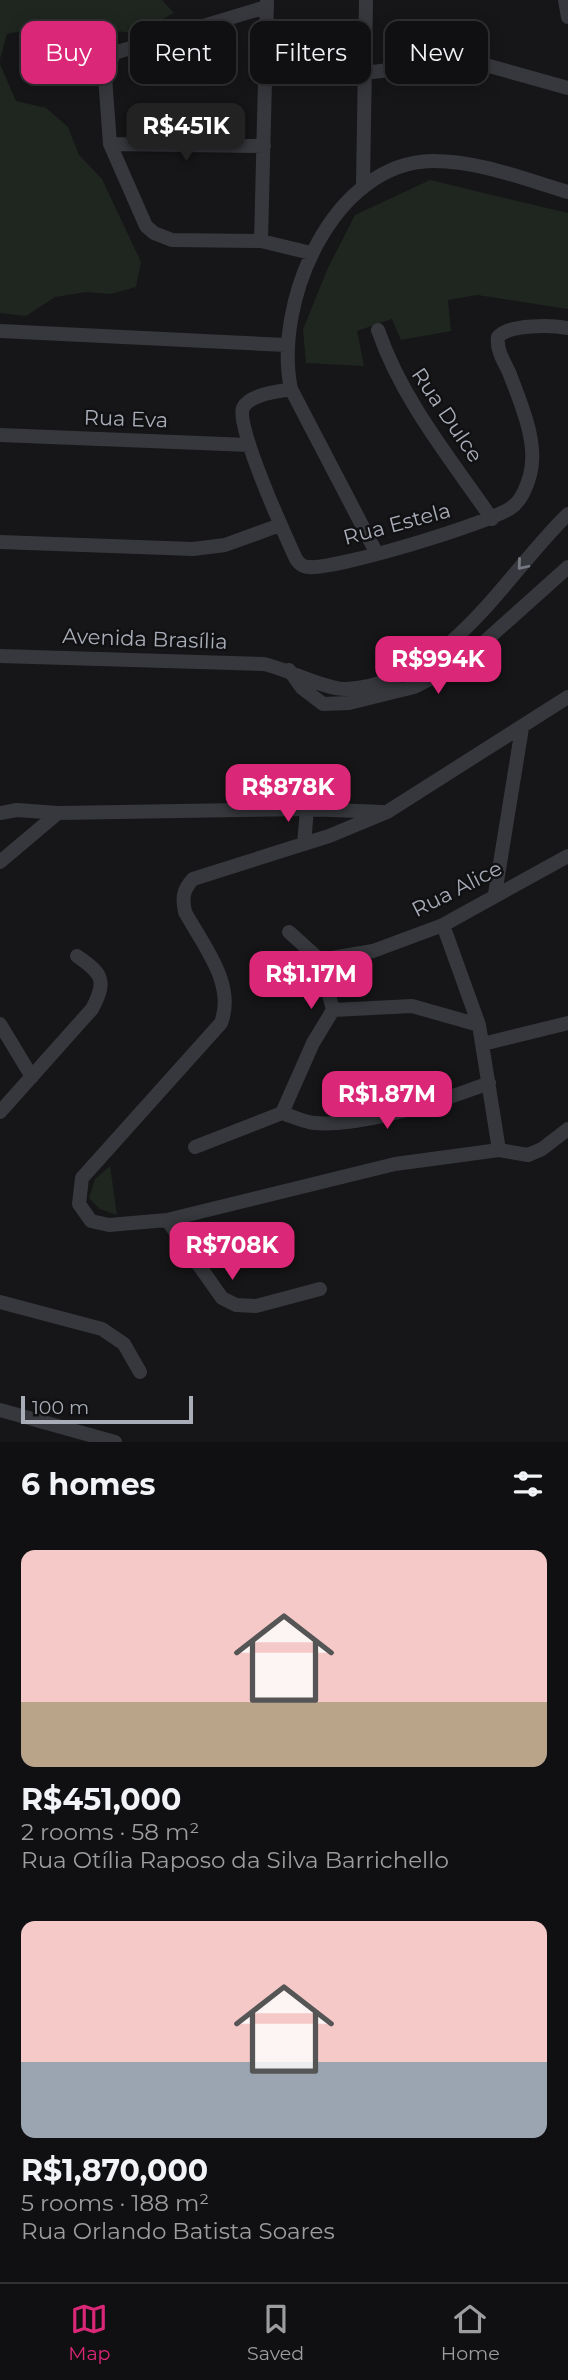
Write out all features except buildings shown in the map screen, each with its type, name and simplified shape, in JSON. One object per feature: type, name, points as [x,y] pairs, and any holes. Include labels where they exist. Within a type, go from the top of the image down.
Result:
[{"type":"street","points":[[365,21],[366,0]]},
{"type":"street","points":[[565,0],[568,17]]},
{"type":"street","points":[[261,241],[266,4],[114,53],[105,77],[110,144],[140,215],[154,233],[172,240],[261,241],[311,253]]},
{"type":"street","points":[[371,72],[447,63],[486,65],[568,88]]},
{"type":"street","points":[[363,185],[364,84]]},
{"type":"street","points":[[110,144],[264,146]]},
{"type":"street","points":[[377,554],[291,389],[286,345],[294,304],[311,253],[334,219],[363,185],[404,166],[432,161],[480,166],[568,192]]},
{"type":"street","name":"Rua Estela","points":[[281,525],[296,559],[301,565],[312,568],[377,554],[492,519],[513,507],[522,496],[533,455],[521,403],[498,337],[502,332],[532,327],[554,325],[568,328]]},
{"type":"street","name":"Rua Dulce","points":[[378,330],[390,366],[403,390],[492,519]]},
{"type":"street","points":[[0,331],[286,345]]},
{"type":"street","points":[[0,542],[193,549],[225,545],[281,525],[249,445],[242,416],[243,407],[251,399],[291,389]]},
{"type":"street","name":"Rua Eva","points":[[0,435],[249,445]]},
{"type":"street","points":[[346,696],[400,675],[433,655],[489,604],[568,514]]},
{"type":"street","points":[[346,696],[414,687],[450,669],[503,629],[568,567]]},
{"type":"street","points":[[552,583],[568,579]]},
{"type":"street","name":"Avenida Brasília","points":[[0,656],[264,664],[288,669],[346,696]]},
{"type":"street","points":[[568,696],[522,728],[387,812],[304,844],[194,879],[185,888],[182,899],[185,912],[223,982],[226,1010],[221,1023],[91,1166],[82,1178],[78,1192],[79,1204],[91,1221],[109,1224],[167,1220],[396,1164],[499,1150],[528,1155],[542,1149],[568,1129]]},
{"type":"street","points":[[495,894],[522,728]]},
{"type":"street","points":[[0,802],[17,810],[28,826],[23,842]]},
{"type":"street","points":[[0,813],[17,810],[58,813],[307,808],[387,812]]},
{"type":"street","points":[[304,844],[307,808]]},
{"type":"street","points":[[0,862],[58,813]]},
{"type":"street","name":"Rua Alice","points":[[320,960],[373,951],[443,925],[568,856]]},
{"type":"street","points":[[443,925],[479,1025],[499,1150]]},
{"type":"street","points":[[282,1113],[313,1043],[333,1010],[320,960],[289,932]]},
{"type":"street","points":[[0,1112],[92,1009],[100,993],[101,979],[96,969],[77,956]]},
{"type":"street","points":[[333,1010],[412,1006],[479,1025]]},
{"type":"street","points":[[483,1044],[568,1023]]},
{"type":"street","points":[[0,1024],[32,1077]]},
{"type":"street","points":[[195,1147],[282,1113],[312,1123],[344,1121],[413,1108],[489,1083]]},
{"type":"street","points":[[167,1220],[222,1298],[236,1305],[256,1306],[320,1289]]},
{"type":"street","points":[[0,1303],[102,1328],[124,1344],[140,1372]]},
{"type":"street","points":[[0,1410],[115,1442]]},
{"type":"shaded area","points":[[0,0],[162,0],[174,13],[159,21],[130,21],[130,32],[116,31],[116,21],[21,21],[21,31],[7,34],[0,59]]},
{"type":"shaded area","points":[[0,64],[16,101],[46,108],[68,127],[79,155],[102,179],[141,262],[136,287],[111,294],[86,292],[55,297],[26,316],[0,313]]},
{"type":"shaded area","points":[[430,180],[568,213],[568,309],[477,295],[448,300],[451,331],[401,340],[392,319],[357,331],[364,366],[306,363],[303,329],[328,268],[355,215]]},
{"type":"shaded area","points":[[110,1166],[117,1215],[100,1209],[89,1198],[95,1179]]}]
